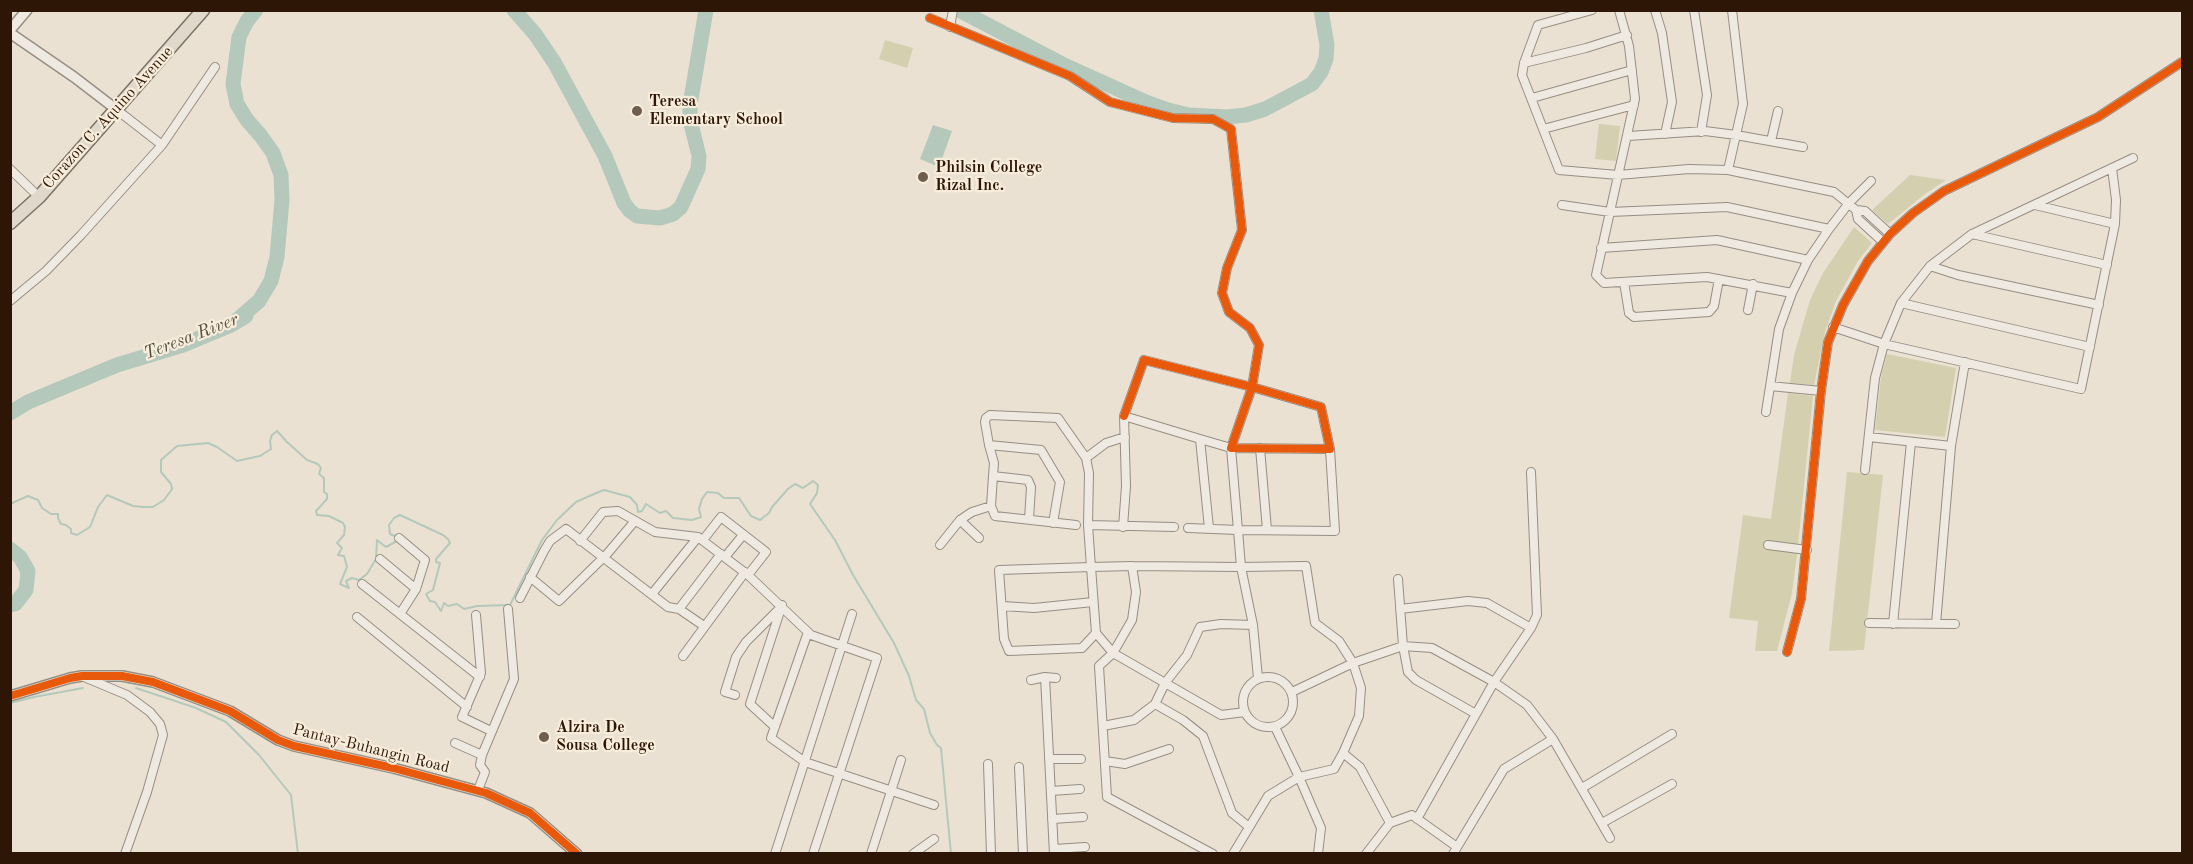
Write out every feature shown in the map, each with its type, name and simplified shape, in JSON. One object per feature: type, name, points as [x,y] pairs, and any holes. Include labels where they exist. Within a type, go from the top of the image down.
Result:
[{"type":"main road","name":"Corazon C. Aquino Avenue","points":[[10,223],[39,197],[203,10]]},
{"type":"street","points":[[27,10],[10,32],[162,144]]},
{"type":"street","points":[[1592,10],[1538,25],[1524,63],[1522,75],[1559,170],[1618,175],[1689,169],[1728,170],[1834,192],[1856,210],[1864,212],[1890,234]]},
{"type":"street","points":[[1619,10],[1632,70],[1634,105],[1596,275],[1604,283],[1719,279],[1792,293]]},
{"type":"street","points":[[1655,10],[1662,33],[1672,102],[1665,134]]},
{"type":"street","points":[[1694,10],[1707,95],[1701,132]]},
{"type":"street","points":[[1728,170],[1743,104],[1732,10]]},
{"type":"street","points":[[950,27],[952,14]]},
{"type":"street","points":[[930,18],[1070,76],[1110,102],[1173,118],[1213,119],[1231,129],[1242,230],[1227,268],[1222,293],[1229,312],[1250,328],[1259,345],[1252,387],[1231,448],[1241,567],[1253,625],[1258,678]]},
{"type":"street","points":[[1524,63],[1586,48],[1626,35]]},
{"type":"street","points":[[1786,652],[1801,599],[1824,366],[1833,327],[1853,284],[1868,261],[1890,234],[1913,213],[1944,191],[2098,117],[2182,62]]},
{"type":"street","points":[[10,302],[81,235],[162,144],[215,67]]},
{"type":"street","points":[[1532,98],[1632,70]]},
{"type":"street","points":[[1544,129],[1634,105]]},
{"type":"street","points":[[1771,141],[1778,111]]},
{"type":"street","points":[[1628,136],[1701,132],[1736,135],[1803,147]]},
{"type":"street","points":[[1865,470],[1875,378],[1884,344],[1901,303],[1930,266],[1972,234],[2133,158]]},
{"type":"street","points":[[1833,327],[1884,344],[2081,389],[2115,224],[2116,200],[2112,168]]},
{"type":"street","points":[[10,169],[39,197]]},
{"type":"street","points":[[1766,412],[1779,329],[1792,293],[1808,260],[1829,229],[1871,181]]},
{"type":"street","points":[[2034,204],[2115,224]]},
{"type":"street","points":[[1562,205],[1610,212],[1727,207],[1829,229]]},
{"type":"street","points":[[1856,210],[1857,219],[1883,242]]},
{"type":"street","points":[[1972,234],[2107,265]]},
{"type":"street","points":[[1601,248],[1717,240],[1808,260]]},
{"type":"street","points":[[1930,266],[1958,275],[2098,305]]},
{"type":"street","points":[[1624,282],[1629,313],[1634,317],[1708,312],[1714,306],[1719,279]]},
{"type":"street","points":[[1748,310],[1753,284]]},
{"type":"street","points":[[1901,303],[2090,347]]},
{"type":"street","points":[[1123,527],[1124,416],[1144,360],[1321,407],[1330,449],[1335,531],[1188,528]]},
{"type":"street","points":[[1936,624],[1951,446],[1965,362]]},
{"type":"street","points":[[1770,386],[1821,391]]},
{"type":"street","points":[[1076,525],[995,516],[992,506],[994,463],[986,418],[990,416],[1058,418],[1086,458],[1089,473],[1088,525],[1096,633],[1113,653],[1221,715],[1245,712]]},
{"type":"street","points":[[1124,416],[1231,448],[1330,449]]},
{"type":"street","points":[[1086,458],[1106,443],[1125,437]]},
{"type":"street","points":[[1869,437],[1951,446]]},
{"type":"street","points":[[1200,439],[1209,528]]},
{"type":"street","points":[[1893,624],[1911,442]]},
{"type":"street","points":[[989,445],[1041,450],[1060,482],[1053,524]]},
{"type":"street","points":[[1260,448],[1267,531]]},
{"type":"street","points":[[1417,819],[1494,682],[1532,628],[1537,615],[1531,472]]},
{"type":"street","points":[[993,476],[1028,480],[1031,487],[1029,519]]},
{"type":"street","points":[[940,545],[960,520],[972,512],[992,506]]},
{"type":"street","points":[[580,541],[603,512],[618,511],[634,522],[663,534],[700,538],[746,574],[808,632],[877,658],[813,854]]},
{"type":"street","points":[[652,594],[721,517],[766,552],[704,626],[683,656]]},
{"type":"street","points":[[960,520],[979,538]]},
{"type":"street","points":[[530,577],[559,601],[603,558],[634,522]]},
{"type":"street","points":[[1088,525],[1174,528]]},
{"type":"street","points":[[520,598],[550,541],[566,529],[668,607],[679,609],[704,626]]},
{"type":"street","points":[[679,609],[743,535]]},
{"type":"street","points":[[399,538],[425,560],[416,589],[400,614]]},
{"type":"street","points":[[1768,545],[1807,550]]},
{"type":"street","points":[[380,559],[416,589]]},
{"type":"street","points":[[1132,566],[1136,592],[1132,620],[1113,653],[1099,666],[1107,797],[1213,854]]},
{"type":"street","points":[[1096,633],[1082,648],[1009,651],[1004,639],[999,570],[1132,566],[1306,566],[1315,623],[1339,641],[1353,663],[1361,688],[1359,716],[1334,769],[1299,777],[1268,796],[1233,854]]},
{"type":"street","points":[[1398,579],[1403,646],[1408,672],[1416,680],[1476,714]]},
{"type":"street","points":[[363,584],[480,677]]},
{"type":"street","points":[[1400,609],[1468,601],[1487,603],[1532,628]]},
{"type":"street","points":[[1002,606],[1035,608],[1093,602]]},
{"type":"street","points":[[735,695],[725,692],[736,657],[746,642],[782,606]]},
{"type":"street","points":[[775,727],[750,704],[782,606]]},
{"type":"street","points":[[478,790],[485,772],[480,765],[483,755],[514,679],[508,609]]},
{"type":"street","points":[[775,854],[852,614]]},
{"type":"street","points":[[476,615],[481,673],[462,717],[491,731]]},
{"type":"street","points":[[357,617],[467,707]]},
{"type":"street","points":[[1869,623],[1955,624]]},
{"type":"street","points":[[1103,726],[1134,720],[1155,704],[1165,683],[1187,655],[1200,627],[1253,625]]},
{"type":"street","points":[[808,632],[771,738],[805,762],[934,805]]},
{"type":"street","points":[[1292,692],[1353,663],[1403,646],[1432,648],[1494,682],[1527,705],[1553,739],[1610,838]]},
{"type":"street","points":[[82,676],[127,695],[150,712],[160,724],[163,735],[147,792],[125,854]]},
{"type":"street","name":"Pantay-Buhangin Road","points":[[10,696],[82,676],[122,676],[169,686],[230,711],[278,740],[294,746],[478,790],[530,813],[578,854]]},
{"type":"street","points":[[1272,676],[1283,682],[1292,692],[1293,706],[1285,720],[1275,727],[1263,727],[1252,722],[1245,712],[1243,697],[1247,686],[1258,678],[1272,676]]},
{"type":"street","points":[[1045,677],[1054,851],[1085,847]]},
{"type":"street","points":[[1031,680],[1045,677],[1056,678]]},
{"type":"street","points":[[1155,704],[1183,720],[1203,736],[1232,813],[1249,827]]},
{"type":"street","points":[[1275,727],[1322,828],[1318,854]]},
{"type":"street","points":[[1582,788],[1672,734]]},
{"type":"street","points":[[1366,854],[1390,823],[1412,815],[1455,850],[1504,768],[1553,739]]},
{"type":"street","points":[[455,743],[483,755]]},
{"type":"street","points":[[1105,761],[1125,764],[1169,749]]},
{"type":"street","points":[[1343,753],[1360,767],[1390,823]]},
{"type":"street","points":[[1049,759],[1081,759]]},
{"type":"street","points":[[871,854],[901,760]]},
{"type":"street","points":[[988,764],[991,854]]},
{"type":"street","points":[[1019,767],[1023,854]]},
{"type":"street","points":[[1602,823],[1672,784]]},
{"type":"street","points":[[1051,791],[1080,789]]},
{"type":"street","points":[[1052,819],[1083,817]]},
{"type":"street","points":[[913,854],[934,839]]},
{"type":"shaded area","points":[[885,40],[913,48],[907,68],[879,59]]},
{"type":"shaded area","points":[[1599,124],[1620,126],[1616,161],[1595,159]]},
{"type":"shaded area","points":[[933,125],[952,131],[939,167],[920,159]]},
{"type":"shaded area","points":[[1910,175],[1946,180],[1888,224],[1872,210]]},
{"type":"shaded area","points":[[1854,227],[1872,243],[1858,261],[1836,301],[1825,332],[1814,385],[1790,383],[1794,355],[1810,300],[1823,273]]},
{"type":"shaded area","points":[[1887,354],[1956,368],[1945,437],[1875,430],[1881,377]]},
{"type":"shaded area","points":[[1788,393],[1813,396],[1797,555],[1792,593],[1777,651],[1755,651],[1758,621],[1729,618],[1743,515],[1771,519]]},
{"type":"shaded area","points":[[1847,472],[1883,475],[1864,650],[1829,651]]},
{"type":"waterway","name":"Teresa River","points":[[10,413],[28,402],[117,365],[183,345],[231,325],[246,316],[237,320],[259,301],[271,281],[277,257],[282,200],[281,175],[273,153],[237,104],[233,84],[239,37],[256,10]]},
{"type":"waterway","name":"Teresa River","points":[[514,10],[535,34],[554,62],[605,156],[624,203],[637,216],[660,218],[673,214],[681,207],[698,169],[699,156],[690,120],[690,105],[706,10]]},
{"type":"waterway","name":"Teresa River","points":[[959,10],[1062,64],[1146,102],[1189,115],[1227,117],[1246,115],[1265,109],[1312,84],[1321,72],[1326,59],[1327,45],[1321,10]]},
{"type":"waterway","points":[[10,504],[28,496],[38,500],[42,508],[51,514],[58,514],[61,524],[66,525],[71,529],[71,533],[77,535],[90,527],[98,507],[107,495],[133,506],[143,507],[153,507],[164,500],[172,489],[171,484],[161,472],[161,460],[177,446],[208,443],[237,461],[260,456],[271,449],[270,441],[272,435],[277,431],[307,460],[318,464],[321,468],[319,474],[324,478],[324,492],[327,494],[327,499],[316,511],[317,515],[329,516],[343,523],[345,527],[344,535],[337,543],[342,548],[338,555],[344,556],[347,567],[340,584],[349,588]]},
{"type":"waterway","points":[[377,540],[386,547],[397,541],[397,537],[390,534],[389,525],[394,518],[400,515],[448,539],[450,543],[436,559],[436,562],[440,563],[433,590],[426,594],[441,611],[444,603],[448,606],[457,604],[464,609],[477,606],[510,605],[542,540],[557,520],[576,502],[594,494],[604,490],[630,497],[637,505],[638,512],[642,511],[646,504],[660,513],[666,511],[673,518],[692,520],[701,517],[699,509],[707,492],[718,493],[724,498],[739,498],[751,516],[760,520],[769,513],[788,489],[795,484],[803,488],[813,481],[818,485],[817,493],[810,504],[835,540],[894,643],[909,676],[916,700],[924,709],[930,733],[941,748],[951,854]]},
{"type":"waterway","points":[[349,588],[346,581],[352,578],[359,580],[367,574],[376,559],[377,540]]},
{"type":"waterway","name":"Teresa River","points":[[10,549],[20,557],[28,571],[26,590],[15,604],[10,605]]},
{"type":"waterway","points":[[10,703],[83,688]]},
{"type":"waterway","points":[[136,688],[196,708],[226,722],[259,755],[291,795],[298,854]]},
{"type":"cycle path","points":[[930,18],[1070,76],[1110,102],[1173,118],[1213,119],[1231,129],[1242,230],[1227,268],[1222,293],[1229,312],[1250,328],[1259,345],[1252,387],[1231,448],[1330,449],[1321,407],[1252,387],[1144,360],[1124,416]]},
{"type":"cycle path","points":[[1787,652],[1801,599],[1821,391],[1828,342],[1843,305],[1868,261],[1890,234],[1913,213],[1944,191],[2098,117],[2182,62]]},
{"type":"cycle path","points":[[10,696],[82,676],[122,676],[153,682],[230,711],[278,740],[294,746],[393,768],[486,793],[530,813],[577,854]]},
{"type":"place","name":"Teresa Elementary School","points":[[637,111]]},
{"type":"place","name":"Philsin College Rizal Inc.","points":[[923,177]]},
{"type":"place","name":"Alzira De Sousa College","points":[[544,737]]}]
